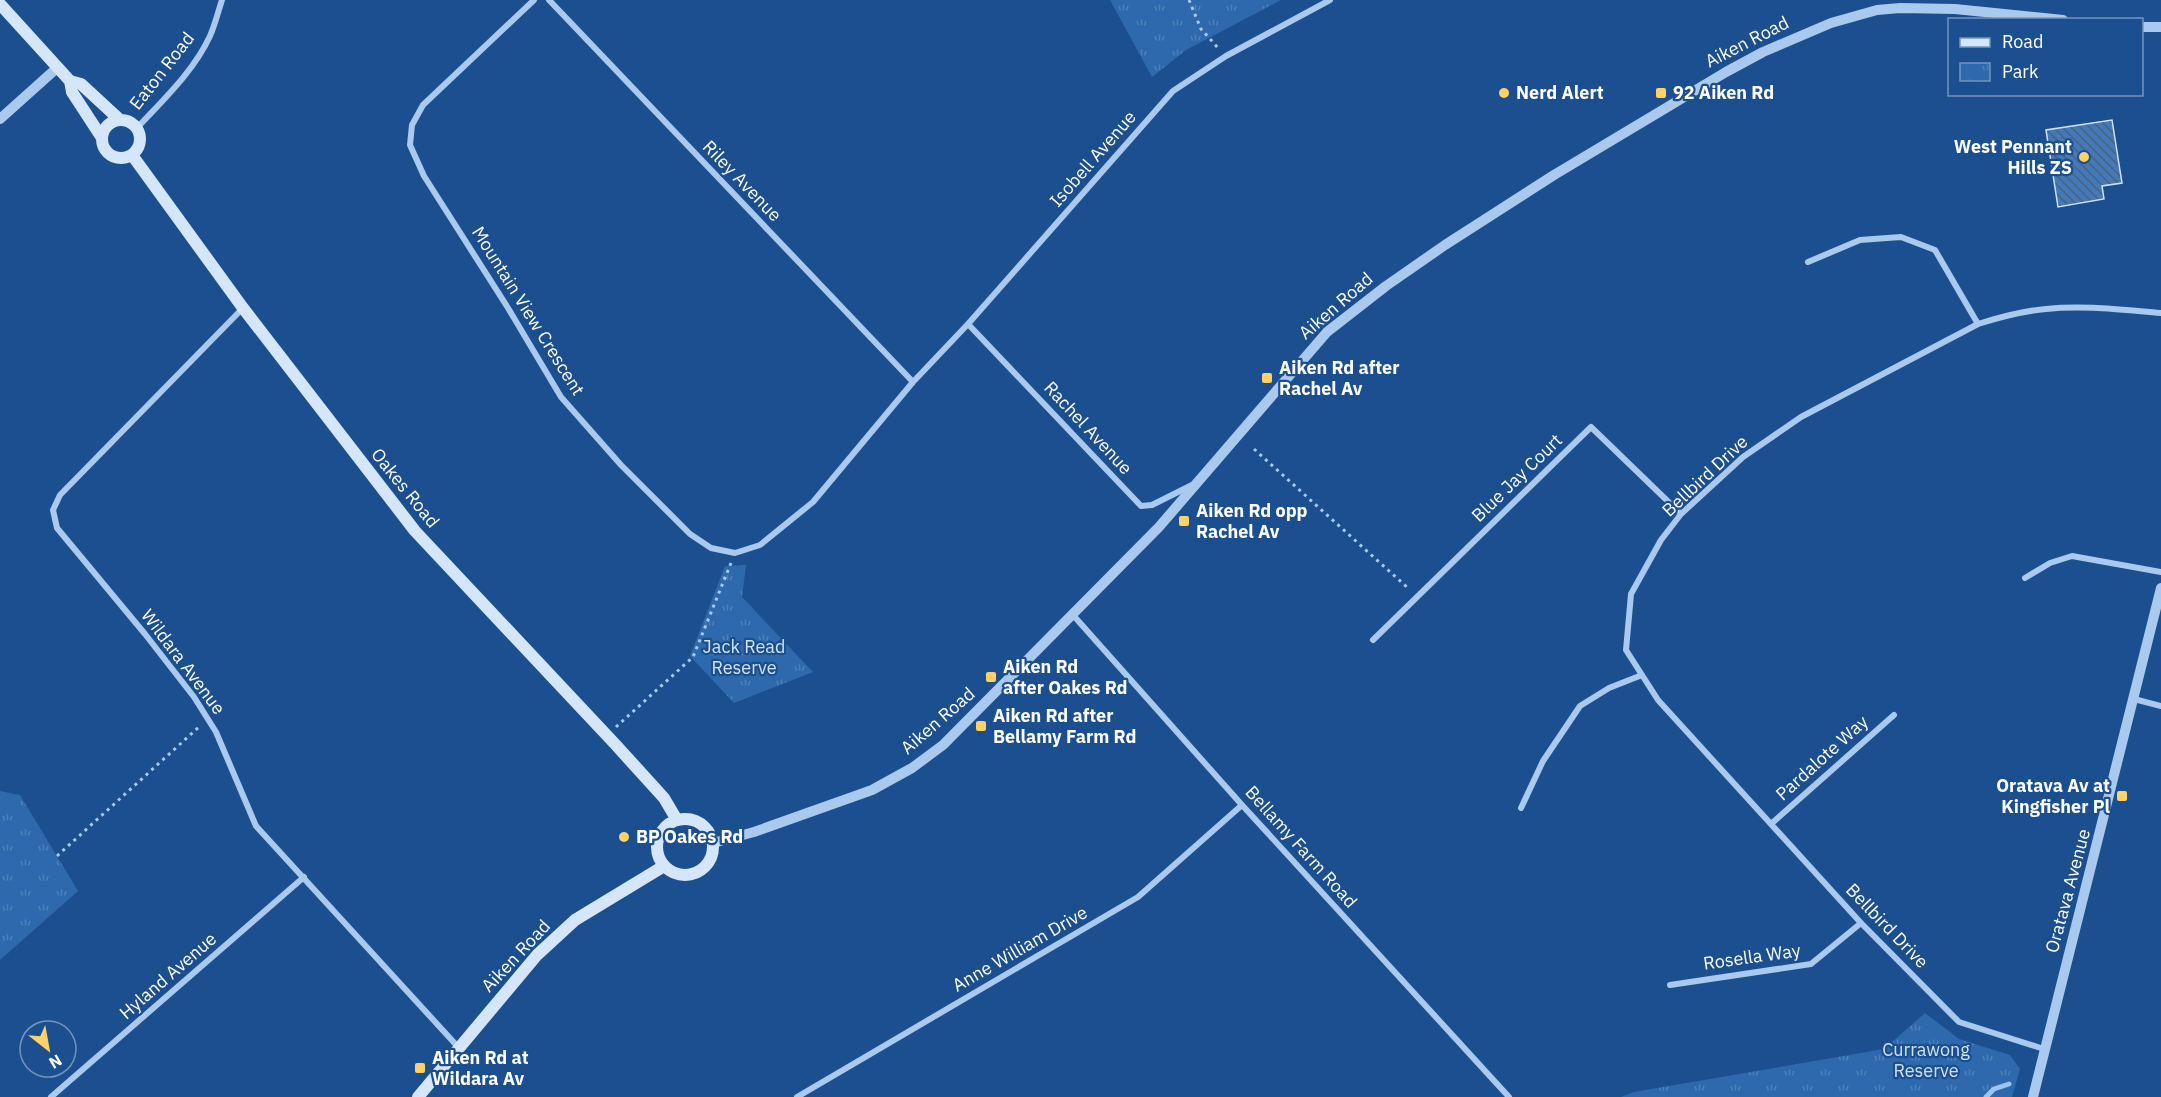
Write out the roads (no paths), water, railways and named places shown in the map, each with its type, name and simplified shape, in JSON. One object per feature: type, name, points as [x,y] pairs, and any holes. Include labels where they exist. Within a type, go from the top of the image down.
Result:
[{"type":"main road","points":[[0,4],[70,81],[72,92],[102,138],[104,148],[114,157],[132,155],[139,146],[137,128],[120,120],[81,84],[70,81]]},
{"type":"main road","points":[[102,138],[109,125],[120,120]]},
{"type":"main road","name":"Oakes Road","points":[[132,155],[243,308],[415,531],[607,735],[664,798],[677,820]]},
{"type":"main road","points":[[687,819],[703,826],[711,835],[712,855],[708,864],[692,874],[681,875],[672,872],[664,866],[658,855],[657,841],[667,825],[677,820],[687,819]]},
{"type":"main road","name":"Aiken Road","points":[[418,1097],[537,955],[555,937],[574,921],[664,866]]},
{"type":"street","name":"Eaton Road","points":[[137,128],[196,59],[210,36],[222,0]]},
{"type":"street","name":"Mountain View Crescent","points":[[534,0],[423,105],[412,125],[410,145],[424,176],[508,308],[561,397],[621,465],[690,534],[711,548],[735,553],[759,545],[813,502],[914,382]]},
{"type":"street","name":"Riley Avenue","points":[[549,0],[914,382]]},
{"type":"street","name":"Isobell Avenue","points":[[914,382],[1173,91],[1226,56],[1330,0]]},
{"type":"street","name":"Aiken Road","points":[[713,843],[754,832],[872,790],[912,768],[943,745],[1159,527],[1327,332],[1355,309],[1445,245],[1554,175],[1763,52],[1831,22],[1877,10],[1900,8],[1946,9],[2042,18]]},
{"type":"street","points":[[2143,27],[2161,27]]},
{"type":"street","points":[[0,119],[58,67]]},
{"type":"street","points":[[1808,262],[1860,240],[1900,237],[1935,250],[1978,324]]},
{"type":"street","name":"Wildara Avenue","points":[[243,308],[60,495],[53,510],[57,528],[194,697],[216,732],[256,826],[459,1048]]},
{"type":"street","name":"Bellbird Drive","points":[[2044,1049],[1959,1022],[1861,923],[1658,700],[1626,650],[1631,594],[1661,540],[1681,514],[1743,457],[1801,417],[1978,324],[2008,314],[2046,308],[2161,313]]},
{"type":"street","name":"Rachel Avenue","points":[[968,324],[1141,506],[1152,505],[1200,481]]},
{"type":"street","name":"Blue Jay Court","points":[[1373,640],[1591,427],[1681,514]]},
{"type":"street","points":[[2025,578],[2050,563],[2072,556],[2161,572]]},
{"type":"street","name":"Oratava Avenue","points":[[2033,1097],[2161,588]]},
{"type":"street","name":"Bellamy Farm Road","points":[[1073,615],[1242,805],[1509,1097]]},
{"type":"street","points":[[1521,808],[1543,761],[1580,706],[1609,688],[1642,675]]},
{"type":"street","points":[[2134,699],[2161,706]]},
{"type":"street","name":"Pardalote Way","points":[[1771,824],[1893,715]]},
{"type":"street","name":"Anne William Drive","points":[[797,1097],[1137,897],[1242,805]]},
{"type":"street","name":"Hyland Avenue","points":[[51,1097],[304,877]]},
{"type":"street","name":"Rosella Way","points":[[1670,985],[1811,964],[1861,923]]},
{"type":"waterway","points":[[1986,1097],[1994,1089],[2009,1084]]},
{"type":"place","name":"Nerd Alert","points":[[1504,93]]},
{"type":"place","name":"92 Aiken Rd","points":[[1661,93]]},
{"type":"place","name":"West Pennant Hills ZS","points":[[2084,157]]},
{"type":"place","name":"Aiken Rd after Rachel Av","points":[[1267,378]]},
{"type":"place","name":"Aiken Rd opp Rachel Av","points":[[1184,521]]},
{"type":"place","name":"Aiken Rd after Oakes Rd","points":[[991,677]]},
{"type":"place","name":"Aiken Rd after Bellamy Farm Rd","points":[[981,726]]},
{"type":"place","name":"Oratava Av at Kingfisher Pl","points":[[2122,796]]},
{"type":"place","name":"BP Oakes Rd","points":[[624,837]]},
{"type":"place","name":"Aiken Rd at Wildara Av","points":[[420,1068]]},
{"type":"park label","name":"Jack Read Reserve","points":[[744,657]]},
{"type":"park label","name":"Currawong Reserve","points":[[1926,1060]]}]
